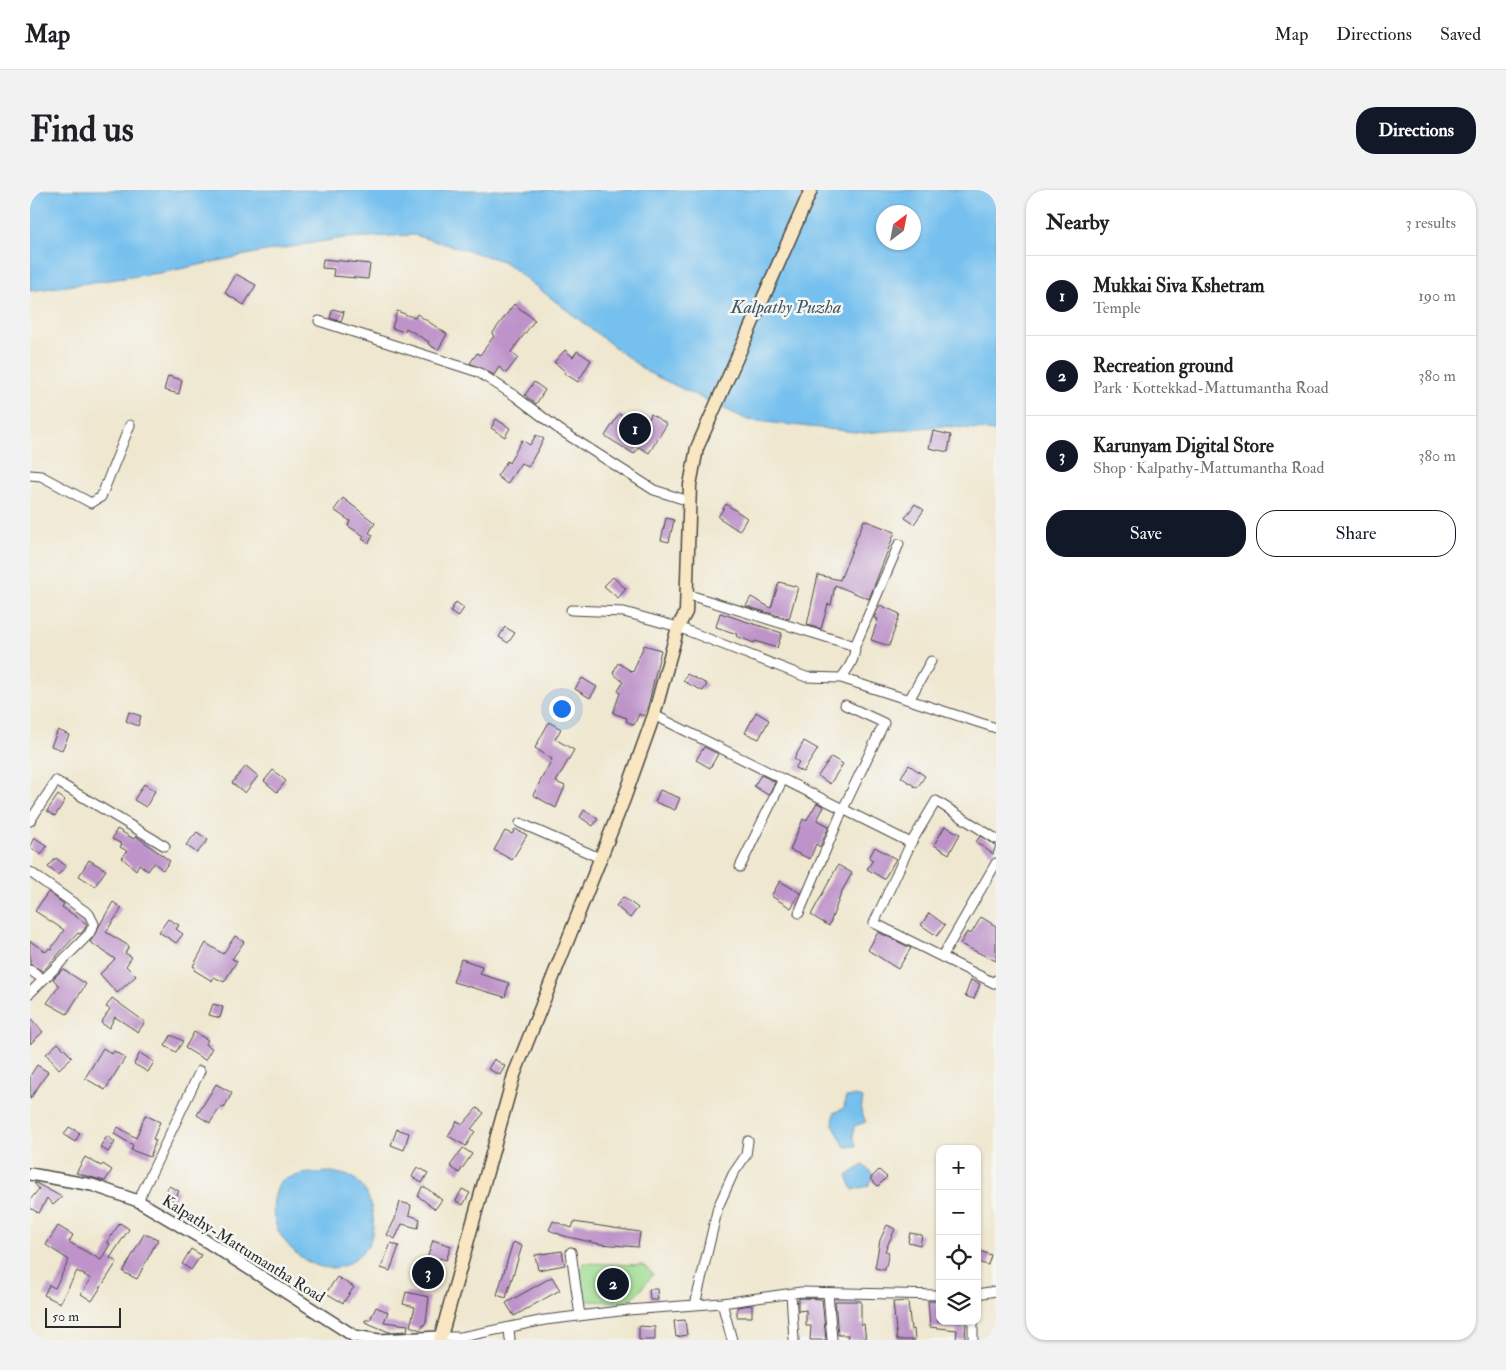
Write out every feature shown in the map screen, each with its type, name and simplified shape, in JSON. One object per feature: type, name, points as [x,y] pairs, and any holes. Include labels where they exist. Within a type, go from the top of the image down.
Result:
[{"type":"main road","points":[[437,1339],[514,1075],[600,858],[654,714],[678,627],[686,612],[689,501],[697,448],[810,190]]},
{"type":"street","points":[[319,321],[478,372],[515,396],[560,430],[654,490],[689,501]]},
{"type":"street","points":[[30,475],[42,476],[91,504],[101,497],[130,425]]},
{"type":"street","points":[[841,678],[849,668],[855,654],[855,646],[899,544]]},
{"type":"street","points":[[686,594],[855,646]]},
{"type":"street","points":[[571,610],[624,612],[678,627],[806,677],[841,678],[996,728]]},
{"type":"street","points":[[909,700],[931,661]]},
{"type":"street","points":[[799,913],[843,809],[884,723],[845,705]]},
{"type":"street","points":[[654,714],[911,843]]},
{"type":"street","points":[[740,867],[784,779]]},
{"type":"street","points":[[30,821],[56,781],[165,846]]},
{"type":"street","points":[[996,839],[936,800],[911,843],[874,923],[994,984],[996,980]]},
{"type":"street","points":[[520,823],[600,858]]},
{"type":"street","points":[[942,957],[996,863]]},
{"type":"street","points":[[30,872],[89,914],[94,924],[89,934],[30,993]]},
{"type":"street","points":[[30,970],[43,979]]},
{"type":"street","points":[[138,1201],[200,1071]]},
{"type":"street","points":[[696,1305],[718,1207],[733,1174],[746,1155],[748,1141]]},
{"type":"street","name":"Kalpathy-Mattumantha Road","points":[[30,1174],[92,1185],[138,1201],[206,1241],[354,1336],[380,1340],[437,1339]]},
{"type":"street","points":[[571,1252],[580,1316]]},
{"type":"street","points":[[981,1295],[996,1291]]},
{"type":"street","points":[[828,1293],[832,1340]]},
{"type":"street","points":[[437,1339],[461,1337],[545,1320],[722,1303],[791,1294],[936,1295]]},
{"type":"street","points":[[791,1294],[794,1340]]},
{"type":"street","points":[[722,1303],[732,1340]]},
{"type":"street","points":[[973,1325],[973,1340]]},
{"type":"street","points":[[509,1328],[510,1340]]},
{"type":"green space","points":[[583,1263],[643,1265],[653,1274],[640,1291],[627,1302],[584,1301],[580,1277]]},
{"type":"water","name":"Kalpathy Puzha","points":[[30,190],[996,190],[996,431],[944,426],[864,433],[748,420],[647,372],[503,261],[414,235],[344,238],[260,252],[166,272],[30,291]]},
{"type":"water","points":[[855,1096],[863,1098],[861,1111],[866,1122],[854,1126],[853,1136],[856,1146],[845,1147],[833,1124],[834,1113],[844,1108],[846,1097]]},
{"type":"water","points":[[863,1165],[874,1175],[868,1186],[853,1190],[847,1176]]},
{"type":"water","points":[[333,1172],[355,1179],[366,1192],[372,1210],[373,1228],[368,1245],[358,1256],[338,1267],[327,1268],[307,1261],[289,1246],[278,1230],[273,1209],[275,1194],[281,1180],[306,1173]]},
{"type":"building","points":[[323,259],[370,264],[368,279],[333,276],[334,269],[322,268]]},
{"type":"building","points":[[236,274],[256,285],[244,305],[225,293]]},
{"type":"building","points":[[514,304],[535,320],[511,352],[518,358],[506,373],[499,367],[494,375],[470,363],[477,353],[480,355],[494,336],[492,334]]},
{"type":"building","points":[[333,309],[344,312],[341,322],[330,318]]},
{"type":"building","points":[[397,311],[415,318],[417,314],[447,334],[438,350],[406,328],[404,332],[392,328]]},
{"type":"building","points":[[565,350],[573,357],[577,351],[591,360],[578,382],[564,373],[565,371],[554,362]]},
{"type":"building","points":[[168,376],[182,380],[179,394],[164,390]]},
{"type":"building","points":[[534,382],[545,390],[536,404],[525,395]]},
{"type":"building","points":[[619,414],[634,423],[641,414],[649,419],[651,414],[667,424],[649,453],[639,447],[634,454],[605,436]]},
{"type":"building","points":[[496,419],[510,428],[505,437],[491,428]]},
{"type":"building","points":[[933,431],[951,435],[948,452],[929,448]]},
{"type":"building","points":[[536,435],[544,439],[528,467],[521,463],[507,484],[497,476],[507,461],[509,463],[522,440],[530,445]]},
{"type":"building","points":[[343,498],[375,523],[369,533],[373,535],[369,543],[362,539],[364,536],[348,526],[350,521],[334,510]]},
{"type":"building","points":[[726,504],[747,518],[739,531],[718,517]]},
{"type":"building","points":[[915,504],[924,510],[914,524],[905,518]]},
{"type":"building","points":[[666,518],[674,520],[669,542],[661,540]]},
{"type":"building","points":[[864,520],[895,532],[869,599],[835,585],[831,605],[828,604],[821,629],[807,625],[818,575],[840,580]]},
{"type":"building","points":[[613,577],[626,589],[618,598],[604,586]]},
{"type":"building","points":[[779,582],[798,587],[789,619],[746,606],[751,597],[771,608]]},
{"type":"building","points":[[456,602],[464,608],[458,617],[450,612]]},
{"type":"building","points":[[880,605],[900,614],[889,646],[871,640],[878,619],[874,618]]},
{"type":"building","points":[[720,613],[782,633],[777,648],[755,641],[754,643],[736,636],[737,634],[716,627]]},
{"type":"building","points":[[505,627],[515,633],[508,643],[499,637]]},
{"type":"building","points":[[644,645],[661,650],[648,706],[643,716],[639,714],[634,725],[626,721],[627,718],[613,713],[620,693],[618,691],[623,682],[613,673],[618,663],[633,672]]},
{"type":"building","points":[[687,674],[707,684],[703,691],[683,681]]},
{"type":"building","points":[[582,678],[597,687],[590,698],[575,689]]},
{"type":"building","points":[[129,712],[141,716],[138,726],[126,721]]},
{"type":"building","points":[[756,712],[769,720],[759,739],[745,733]]},
{"type":"building","points":[[549,722],[561,729],[555,739],[574,750],[556,782],[565,786],[556,808],[533,795],[552,759],[535,748]]},
{"type":"building","points":[[58,730],[69,735],[62,750],[51,746]]},
{"type":"building","points":[[804,741],[818,749],[803,772],[795,768],[799,762],[794,759]]},
{"type":"building","points":[[704,747],[718,754],[710,768],[696,760]]},
{"type":"building","points":[[831,757],[843,764],[830,784],[818,776]]},
{"type":"building","points":[[909,765],[925,776],[917,788],[901,777]]},
{"type":"building","points":[[246,766],[258,776],[245,793],[232,783]]},
{"type":"building","points":[[273,770],[286,781],[277,792],[264,781]]},
{"type":"building","points":[[761,775],[775,782],[768,795],[754,786]]},
{"type":"building","points":[[144,784],[155,791],[146,807],[134,800]]},
{"type":"building","points":[[660,790],[680,798],[675,810],[655,802]]},
{"type":"building","points":[[58,795],[65,800],[55,816],[47,811]]},
{"type":"building","points":[[817,803],[824,807],[817,820],[829,826],[820,847],[816,844],[810,859],[790,850],[803,819],[806,821]]},
{"type":"building","points":[[584,810],[598,819],[593,826],[580,817]]},
{"type":"building","points":[[945,826],[960,834],[949,854],[934,845]]},
{"type":"building","points":[[117,829],[134,839],[136,836],[170,861],[163,870],[154,863],[148,871],[139,864],[136,870],[122,858],[127,851],[120,847],[122,844],[112,839]]},
{"type":"building","points":[[515,829],[527,835],[512,860],[494,850],[505,831],[512,834]]},
{"type":"building","points":[[197,832],[208,840],[197,853],[186,845]]},
{"type":"building","points":[[980,836],[996,845],[993,854],[976,842]]},
{"type":"building","points":[[34,837],[47,846],[41,855],[30,847]]},
{"type":"building","points":[[875,847],[896,859],[884,879],[867,869],[873,860],[869,858]]},
{"type":"building","points":[[56,858],[66,866],[58,875],[48,867]]},
{"type":"building","points":[[89,860],[106,870],[95,886],[79,876]]},
{"type":"building","points":[[838,865],[852,873],[842,891],[829,926],[811,915]]},
{"type":"building","points":[[780,881],[800,893],[791,908],[771,896]]},
{"type":"building","points":[[48,892],[64,904],[62,907],[87,924],[84,930],[80,934],[78,933],[43,971],[30,964],[30,941],[46,952],[49,948],[51,949],[64,930],[35,911]]},
{"type":"building","points":[[623,897],[638,908],[630,918],[616,906]]},
{"type":"building","points":[[113,902],[122,908],[106,932],[129,946],[125,953],[132,957],[126,966],[136,976],[117,993],[100,974],[115,959],[90,942]]},
{"type":"building","points":[[929,913],[945,925],[937,936],[921,925]]},
{"type":"building","points":[[981,917],[996,926],[996,961],[960,944],[967,932],[971,934]]},
{"type":"building","points":[[168,919],[179,925],[176,929],[183,934],[176,943],[159,932]]},
{"type":"building","points":[[878,932],[911,948],[898,969],[868,950]]},
{"type":"building","points":[[235,936],[244,942],[232,959],[237,961],[224,982],[214,977],[212,981],[194,970],[195,967],[193,966],[206,943],[223,954]]},
{"type":"building","points":[[461,959],[482,966],[480,974],[509,983],[505,997],[453,982]]},
{"type":"building","points":[[63,969],[86,984],[67,1014],[47,1003],[59,986],[53,979]]},
{"type":"building","points":[[971,980],[980,984],[974,999],[965,996]]},
{"type":"building","points":[[112,998],[145,1022],[138,1032],[115,1017],[109,1028],[101,1023],[110,1009],[106,1007]]},
{"type":"building","points":[[213,1004],[223,1007],[220,1018],[209,1015]]},
{"type":"building","points":[[30,1018],[43,1032],[30,1044]]},
{"type":"building","points":[[194,1032],[208,1040],[205,1044],[212,1048],[205,1060],[185,1048]]},
{"type":"building","points":[[171,1035],[183,1041],[176,1052],[165,1046]]},
{"type":"building","points":[[58,1043],[72,1057],[59,1069],[46,1054]]},
{"type":"building","points":[[103,1048],[112,1054],[114,1051],[125,1058],[105,1090],[85,1078]]},
{"type":"building","points":[[140,1053],[154,1062],[148,1072],[134,1064]]},
{"type":"building","points":[[494,1059],[505,1066],[500,1075],[488,1069]]},
{"type":"building","points":[[37,1065],[48,1072],[30,1099],[30,1076]]},
{"type":"building","points":[[216,1084],[232,1093],[224,1108],[221,1106],[210,1123],[197,1115]]},
{"type":"building","points":[[477,1108],[484,1113],[471,1129],[475,1131],[466,1146],[448,1136],[457,1121],[463,1124]]},
{"type":"building","points":[[145,1115],[160,1122],[153,1139],[156,1140],[150,1157],[131,1150],[133,1145],[114,1134],[118,1127],[136,1138]]},
{"type":"building","points":[[69,1127],[80,1133],[75,1142],[64,1135]]},
{"type":"building","points":[[397,1129],[409,1133],[404,1150],[391,1145]]},
{"type":"building","points":[[107,1136],[115,1142],[108,1152],[100,1147]]},
{"type":"building","points":[[463,1148],[472,1154],[459,1173],[450,1166]]},
{"type":"building","points":[[85,1157],[101,1166],[103,1164],[112,1170],[105,1181],[76,1173]]},
{"type":"building","points":[[417,1167],[428,1173],[422,1183],[412,1177]]},
{"type":"building","points":[[879,1170],[887,1177],[878,1186],[870,1179]]},
{"type":"building","points":[[34,1183],[62,1197],[53,1205],[47,1198],[39,1213],[30,1208],[30,1200],[39,1189]]},
{"type":"building","points":[[169,1186],[179,1191],[174,1201],[164,1195]]},
{"type":"building","points":[[422,1187],[425,1187],[442,1200],[435,1209],[418,1196]]},
{"type":"building","points":[[462,1189],[470,1193],[463,1205],[456,1201]]},
{"type":"building","points":[[400,1202],[411,1205],[409,1215],[420,1219],[418,1228],[402,1224],[395,1239],[387,1235],[395,1219]]},
{"type":"building","points":[[553,1221],[572,1228],[574,1222],[640,1232],[638,1247],[600,1244],[564,1236],[549,1230]]},
{"type":"building","points":[[120,1223],[129,1229],[110,1258],[117,1262],[92,1301],[81,1294],[91,1279],[77,1271],[60,1303],[44,1295],[49,1285],[55,1288],[69,1260],[46,1245],[58,1226],[73,1235],[69,1242],[101,1260],[110,1244],[107,1242]]},
{"type":"building","points":[[887,1225],[895,1229],[885,1251],[889,1252],[885,1270],[875,1268],[880,1240]]},
{"type":"building","points":[[910,1233],[922,1235],[920,1245],[908,1242]]},
{"type":"building","points":[[144,1234],[158,1239],[137,1279],[123,1272]]},
{"type":"building","points":[[433,1240],[451,1246],[446,1260],[440,1258],[432,1278],[422,1274]]},
{"type":"building","points":[[513,1242],[522,1246],[506,1298],[497,1295]]},
{"type":"building","points":[[391,1243],[399,1246],[390,1271],[381,1268]]},
{"type":"building","points":[[191,1249],[201,1255],[191,1270],[182,1264]]},
{"type":"building","points":[[562,1251],[565,1265],[538,1270],[535,1255]]},
{"type":"building","points":[[981,1251],[991,1255],[988,1265],[981,1263]]},
{"type":"building","points":[[337,1277],[354,1287],[343,1303],[326,1293]]},
{"type":"building","points":[[552,1277],[560,1290],[514,1316],[506,1303]]},
{"type":"building","points":[[649,1289],[657,1289],[658,1300],[650,1300]]},
{"type":"building","points":[[406,1292],[429,1297],[426,1322],[420,1330],[410,1326],[415,1307],[403,1304]]},
{"type":"building","points":[[798,1299],[822,1299],[826,1340],[810,1340],[811,1326],[806,1326],[806,1310],[798,1311]]},
{"type":"building","points":[[835,1301],[861,1301],[861,1325],[864,1324],[866,1340],[847,1340],[848,1335],[838,1335]]},
{"type":"building","points":[[908,1301],[911,1330],[914,1329],[915,1340],[897,1340],[893,1302]]},
{"type":"building","points":[[928,1301],[936,1301],[936,1325],[966,1325],[965,1340],[956,1340],[957,1330],[930,1327]]},
{"type":"building","points":[[752,1305],[752,1317],[737,1317],[737,1307]]},
{"type":"building","points":[[376,1307],[388,1312],[384,1322],[408,1325],[407,1331],[389,1332],[365,1322],[365,1320],[370,1320]]},
{"type":"building","points":[[685,1320],[687,1335],[676,1337],[674,1321]]},
{"type":"building","points":[[639,1326],[655,1327],[655,1340],[639,1340]]},
{"type":"place","name":"Mukkai Siva Kshetram","points":[[635,429]]},
{"type":"place","name":"Karunyam Digital Store","points":[[428,1273]]},
{"type":"place","name":"Recreation ground","points":[[613,1284]]}]
